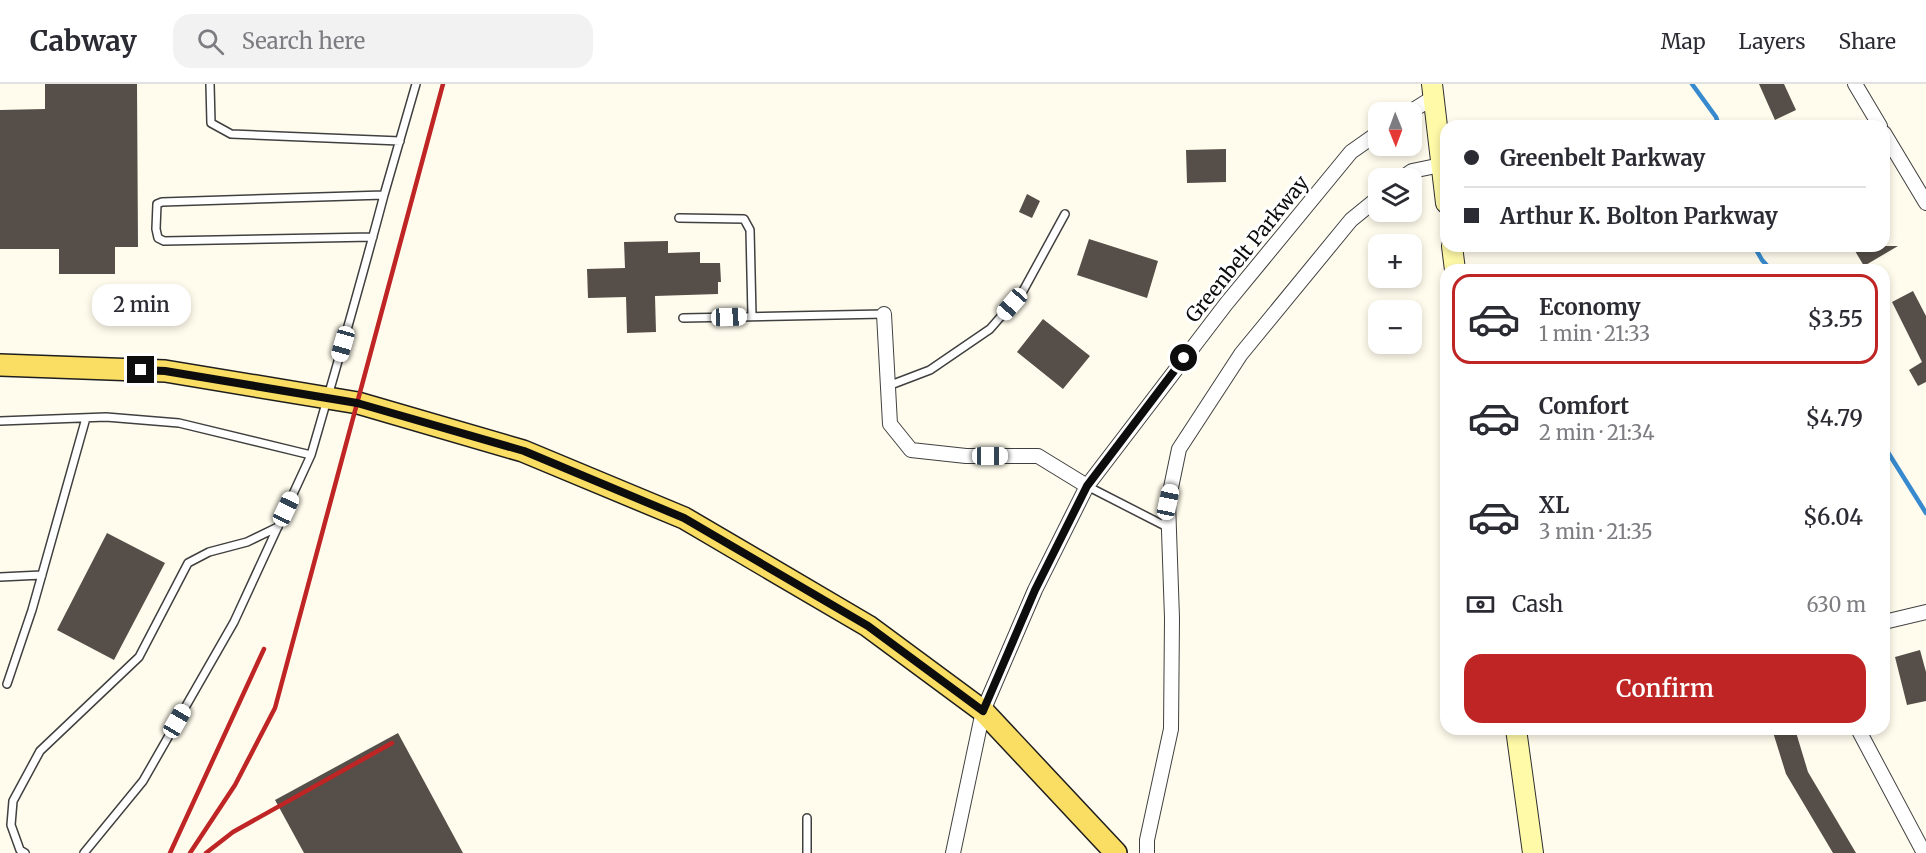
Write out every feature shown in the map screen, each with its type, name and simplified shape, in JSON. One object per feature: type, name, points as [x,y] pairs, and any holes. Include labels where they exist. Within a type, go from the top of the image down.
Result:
[{"type":"main road","points":[[1433,90],[1440,156]]},
{"type":"main road","points":[[0,365],[165,371],[357,403],[524,451],[684,518],[868,626],[983,711],[1116,853]]},
{"type":"main road","points":[[1517,735],[1533,853]]},
{"type":"street","points":[[1855,84],[1876,120]]},
{"type":"street","points":[[1420,102],[1433,90]]},
{"type":"street","name":"Greenbelt Parkway","points":[[953,853],[983,711],[1035,590],[1087,486],[1226,304],[1351,152],[1368,140]]},
{"type":"street","points":[[1890,143],[1926,203]]},
{"type":"street","points":[[1422,169],[1440,165]]},
{"type":"street","points":[[1147,853],[1147,840],[1172,729],[1172,618],[1168,502],[1179,449],[1241,354],[1351,220],[1368,206]]},
{"type":"street","points":[[884,314],[890,424],[911,450],[966,456],[1038,456],[1087,486]]},
{"type":"street","points":[[1890,621],[1926,612]]},
{"type":"street","points":[[1861,735],[1924,853]]},
{"type":"lane","points":[[210,84],[211,123],[231,134],[400,141]]},
{"type":"lane","points":[[84,853],[143,781],[234,622],[311,456],[416,84]]},
{"type":"lane","points":[[373,237],[164,241],[158,237],[155,212],[157,204],[162,202],[384,195]]},
{"type":"lane","points":[[888,386],[930,370],[990,329],[1023,291],[1065,214]]},
{"type":"lane","points":[[679,218],[744,219],[750,230],[752,316]]},
{"type":"lane","points":[[682,318],[884,314]]},
{"type":"lane","points":[[0,422],[106,417],[179,423],[311,456]]},
{"type":"lane","points":[[7,684],[42,575],[86,418]]},
{"type":"lane","points":[[1087,486],[1169,528]]},
{"type":"lane","points":[[25,853],[20,850],[11,825],[13,801],[40,751],[139,657],[188,563],[209,552],[247,542],[278,527]]},
{"type":"lane","points":[[0,577],[42,575]]},
{"type":"lane","points":[[807,818],[807,853]]},
{"type":"building","points":[[45,84],[137,84],[138,247],[115,247],[115,274],[59,274],[59,249],[0,249],[0,110],[45,109]]},
{"type":"building","points":[[1759,84],[1784,84],[1796,110],[1775,120]]},
{"type":"building","points":[[1226,149],[1226,182],[1187,183],[1186,150]]},
{"type":"building","points":[[1027,194],[1040,201],[1032,218],[1019,212]]},
{"type":"building","points":[[1089,239],[1158,261],[1147,298],[1077,275]]},
{"type":"building","points":[[668,241],[668,253],[700,252],[700,263],[720,263],[721,282],[718,282],[718,294],[655,296],[656,332],[627,333],[626,297],[588,298],[587,269],[625,268],[624,242]]},
{"type":"building","points":[[1856,252],[1888,252],[1867,264],[1863,264]]},
{"type":"building","points":[[1913,291],[1926,316],[1926,382],[1918,386],[1909,370],[1922,362],[1892,302]]},
{"type":"building","points":[[1043,319],[1090,356],[1063,389],[1017,352]]},
{"type":"building","points":[[107,533],[165,563],[114,660],[57,630]]},
{"type":"building","points":[[1920,650],[1926,672],[1926,701],[1907,705],[1895,657]]},
{"type":"building","points":[[398,733],[463,853],[304,853],[275,800]]},
{"type":"building","points":[[1774,735],[1797,735],[1808,772],[1856,853],[1833,853],[1786,774]]},
{"type":"waterway","points":[[1692,84],[1717,120]]},
{"type":"waterway","points":[[1757,252],[1766,264]]},
{"type":"waterway","points":[[1890,456],[1926,513]]},
{"type":"railway","points":[[190,853],[235,785],[275,708],[443,84]]},
{"type":"railway","points":[[170,853],[264,649]]},
{"type":"railway","points":[[206,853],[233,832],[392,743]]},
{"type":"route","points":[[141,370],[165,371],[357,403],[524,451],[684,518],[868,626],[983,711],[1035,590],[1087,486],[1184,358]]}]
